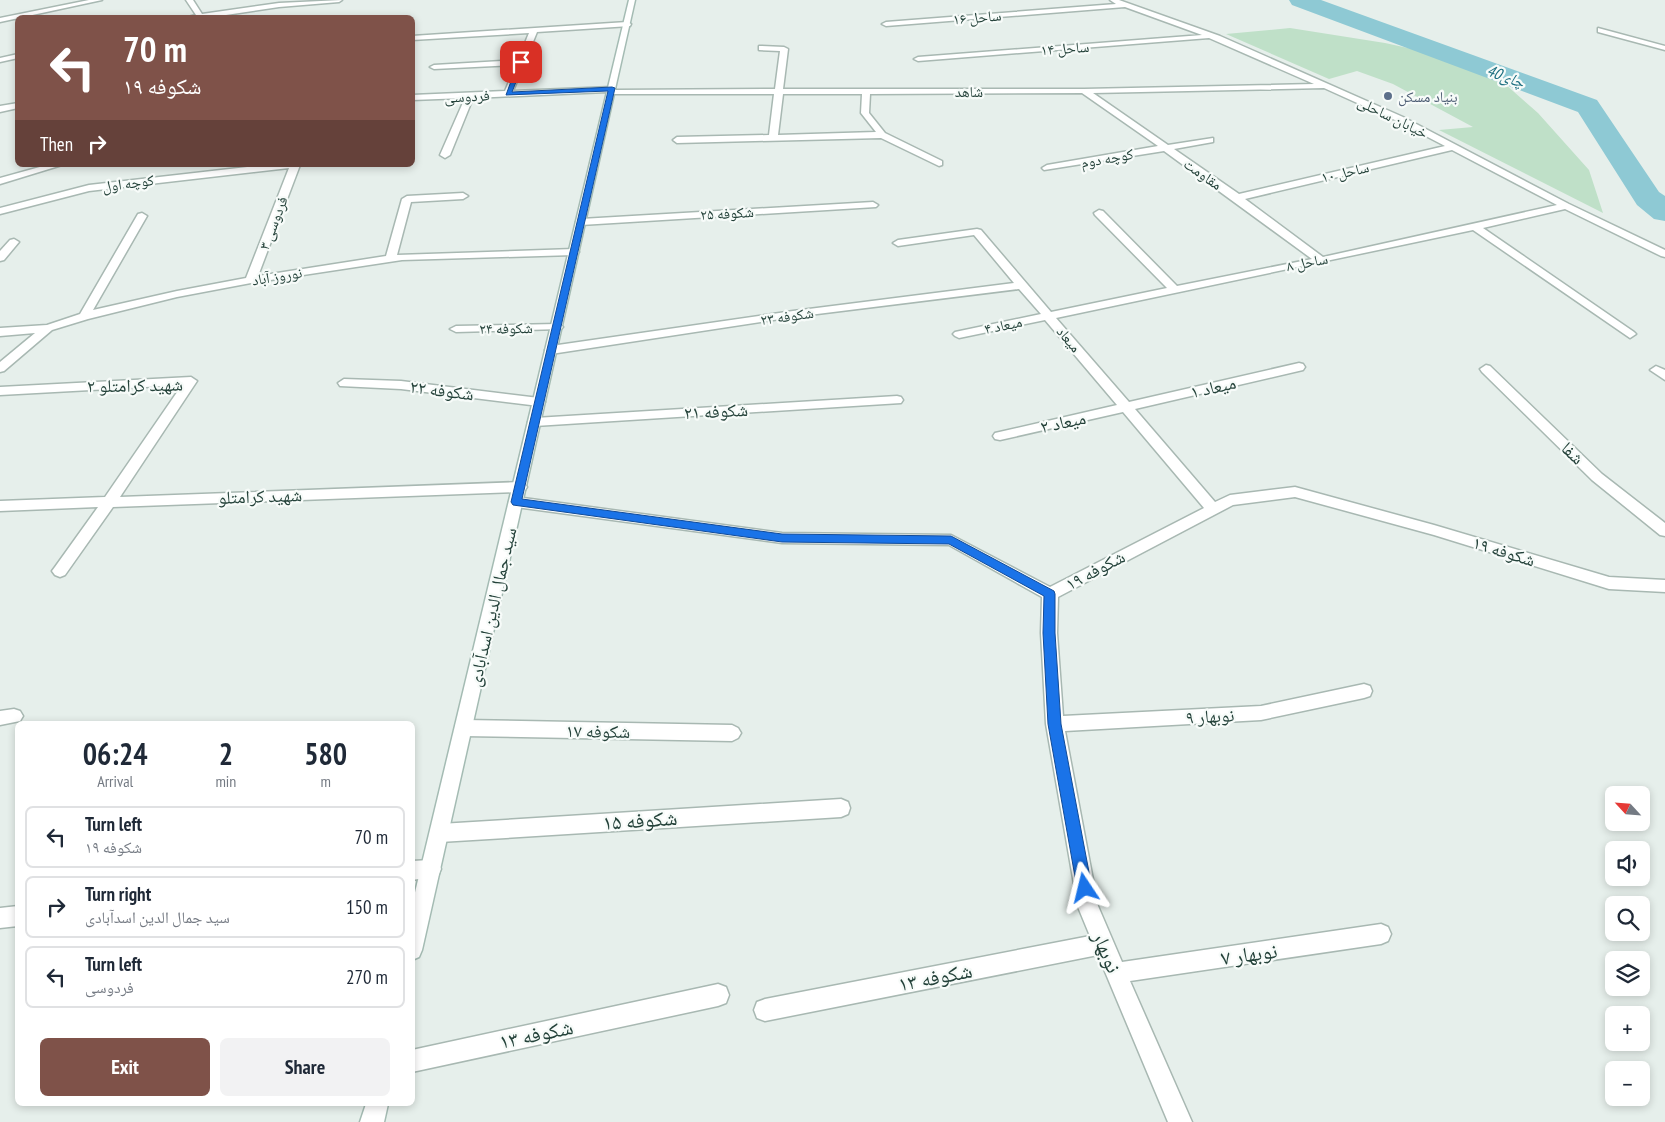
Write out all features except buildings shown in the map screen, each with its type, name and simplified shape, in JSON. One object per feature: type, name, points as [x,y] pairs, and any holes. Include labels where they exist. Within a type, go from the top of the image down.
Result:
[{"type":"street","points":[[25,15],[99,0]]},
{"type":"street","points":[[190,0],[200,15]]},
{"type":"street","points":[[210,15],[339,0]]},
{"type":"street","name":"سید جمال الدین اسدآبادی","points":[[415,926],[422,870],[440,833],[632,0]]},
{"type":"street","name":"خیابان ساحلی","points":[[1113,0],[1212,36],[1400,119],[1566,206],[1665,254]]},
{"type":"street","name":"ساحل ۱۶","points":[[886,24],[1127,5]]},
{"type":"street","points":[[0,20],[15,17]]},
{"type":"street","points":[[415,38],[627,24]]},
{"type":"street","points":[[508,94],[534,30]]},
{"type":"street","points":[[1601,30],[1665,48]]},
{"type":"street","name":"ساحل ۱۴","points":[[918,59],[1212,36]]},
{"type":"street","points":[[762,48],[784,49],[777,92],[773,137]]},
{"type":"street","points":[[0,60],[15,57]]},
{"type":"street","points":[[434,67],[521,62]]},
{"type":"street","name":"شاهد","points":[[611,90],[777,92],[1084,91],[1326,86]]},
{"type":"street","name":"فردوسی","points":[[415,98],[611,90]]},
{"type":"street","name":"مقاومت","points":[[1084,91],[1321,260]]},
{"type":"street","points":[[866,92],[865,113],[882,135],[939,163]]},
{"type":"street","points":[[445,155],[470,96]]},
{"type":"street","points":[[0,109],[15,106]]},
{"type":"street","points":[[677,140],[882,135]]},
{"type":"street","points":[[1166,148],[1210,140]]},
{"type":"street","name":"ساحل ۱۰","points":[[1236,198],[1454,147]]},
{"type":"street","name":"کوچه دوم","points":[[1047,168],[1166,148]]},
{"type":"street","points":[[0,181],[50,167]]},
{"type":"street","name":"کوچه اول","points":[[0,211],[89,188],[272,167]]},
{"type":"street","name":"فردوسی ۳","points":[[251,280],[294,167]]},
{"type":"street","points":[[391,258],[407,199],[463,196]]},
{"type":"street","name":"شکوفه ۲۵","points":[[581,222],[873,205]]},
{"type":"street","name":"ساحل ۸","points":[[1048,315],[1321,260],[1566,206]]},
{"type":"street","points":[[1099,213],[1174,289]]},
{"type":"street","points":[[84,316],[142,216]]},
{"type":"street","points":[[1475,226],[1630,334]]},
{"type":"street","name":"میعاد","points":[[898,243],[978,232],[1212,508]]},
{"type":"street","points":[[0,258],[14,242]]},
{"type":"street","points":[[1647,246],[1665,258]]},
{"type":"street","name":"نوروز آباد","points":[[0,368],[48,328],[84,316],[177,294],[251,280],[391,258],[574,252]]},
{"type":"street","name":"شکوفه ۲۳","points":[[551,350],[793,314],[1023,285]]},
{"type":"street","name":"میعاد ۴","points":[[958,334],[1048,315]]},
{"type":"street","name":"شکوفه ۲۴","points":[[456,329],[557,327]]},
{"type":"street","points":[[0,332],[48,328]]},
{"type":"street","name":"میعاد ۱","points":[[1127,408],[1299,367]]},
{"type":"street","name":"شفا","points":[[1486,369],[1597,476],[1665,530]]},
{"type":"street","name":"شهید کرامتلو ۲","points":[[0,391],[191,381],[110,501]]},
{"type":"street","name":"شکوفه ۲۲","points":[[344,383],[401,386],[539,402]]},
{"type":"street","name":"شکوفه ۲۱","points":[[535,422],[897,400]]},
{"type":"street","name":"میعاد ۲","points":[[1000,436],[1127,408]]},
{"type":"street","name":"شهید کرامتلو","points":[[0,506],[520,487]]},
{"type":"street","name":"شکوفه ۱۹","points":[[516,502],[782,538],[951,540],[1050,594],[1230,500],[1295,492],[1434,530],[1609,584],[1665,586]]},
{"type":"street","points":[[60,571],[110,501]]},
{"type":"street","name":"نوبهار","points":[[1050,594],[1049,633],[1055,724],[1088,907],[1180,1122]]},
{"type":"street","name":"نوبهار ۹","points":[[1055,724],[1261,713],[1364,691]]},
{"type":"street","name":"شکوفه ۱۷","points":[[464,728],[732,733]]},
{"type":"street","name":"شکوفه ۱۵","points":[[440,833],[841,808]]},
{"type":"street","points":[[0,918],[15,916]]},
{"type":"street","name":"نوبهار ۷","points":[[1116,973],[1381,934]]},
{"type":"street","name":"شکوفه ۱۳","points":[[765,1010],[1104,944]]},
{"type":"street","name":"شکوفه ۱۳","points":[[415,1060],[718,995]]},
{"type":"street","points":[[372,1122],[376,1106]]},
{"type":"green space","points":[[1290,28],[1385,43],[1440,55],[1505,84],[1538,113],[1589,170],[1603,213],[1439,130],[1473,127],[1393,84],[1357,71],[1329,79],[1226,34]]},
{"type":"waterway","name":"40چای","points":[[1300,0],[1588,106],[1648,198],[1665,212]]},
{"type":"place","name":"بنیاد مسکن","points":[[1388,96]]},
{"type":"route","points":[[521,62],[508,94],[612,88],[516,502],[782,538],[951,540],[1050,594],[1049,633],[1055,724],[1085,888]]}]
